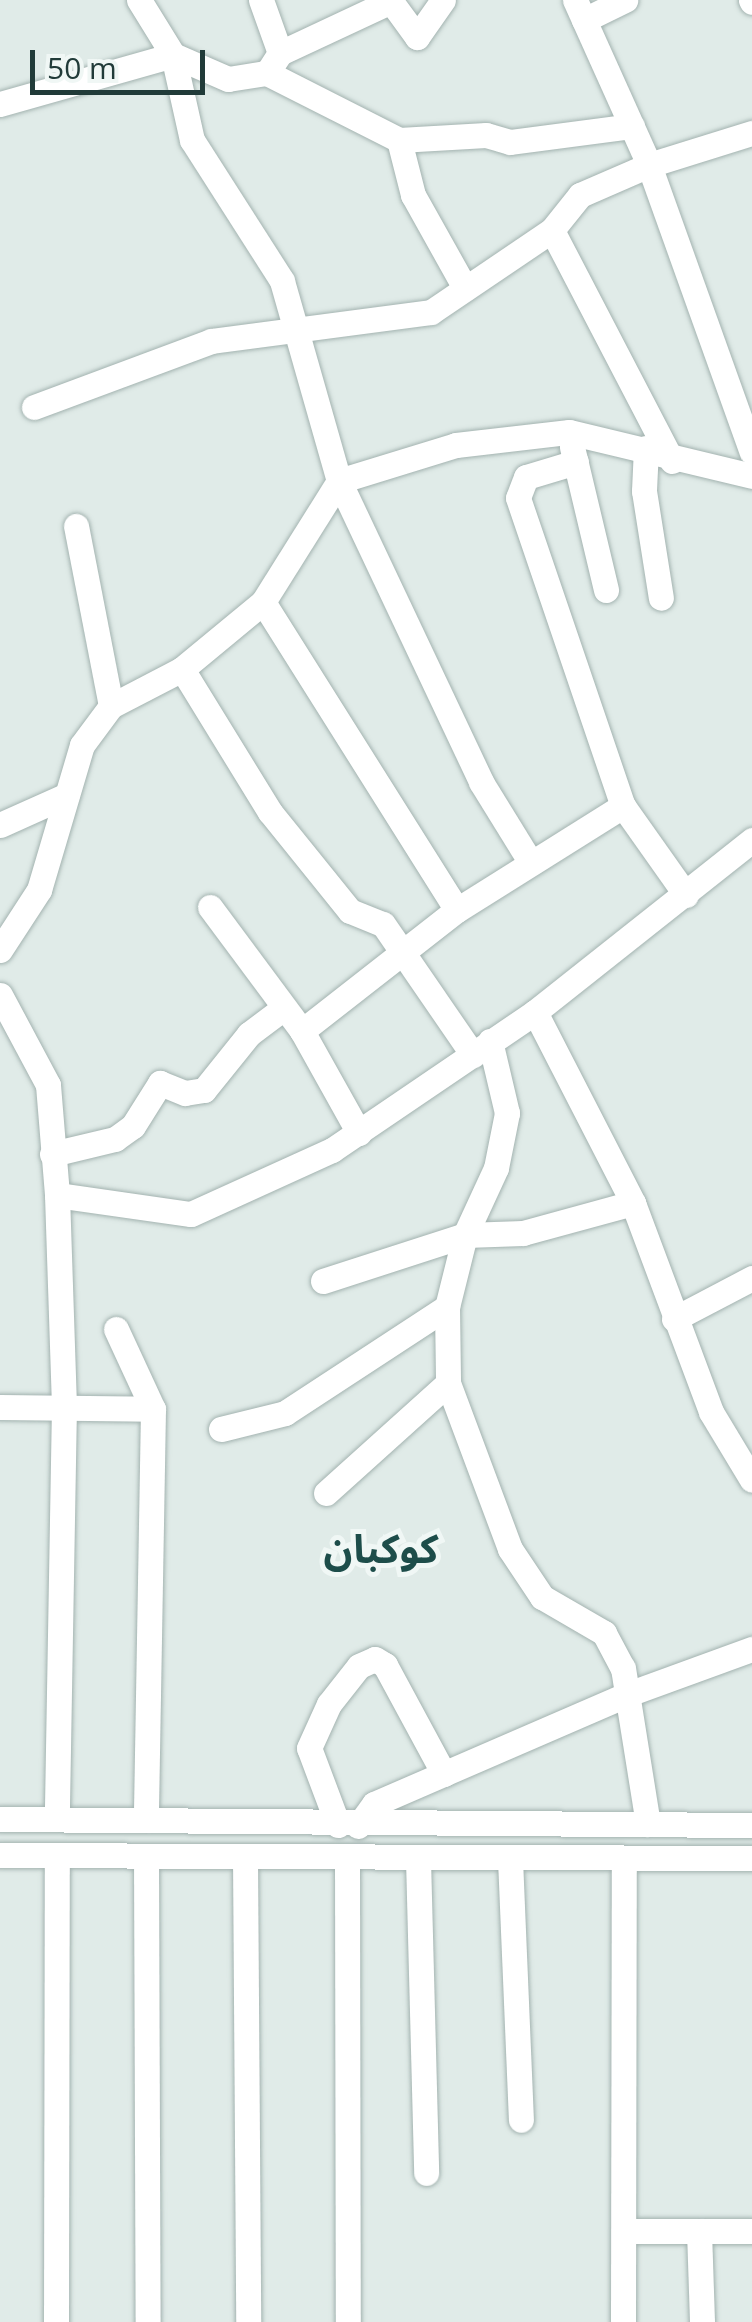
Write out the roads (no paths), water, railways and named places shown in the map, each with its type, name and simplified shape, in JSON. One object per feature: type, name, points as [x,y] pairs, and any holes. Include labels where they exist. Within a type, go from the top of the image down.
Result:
[{"type":"street","points":[[139,0],[174,55],[192,140],[282,281],[299,328],[339,481],[481,782],[531,863]]},
{"type":"street","points":[[261,0],[273,63],[319,104],[399,140],[486,135],[510,142],[632,126]]},
{"type":"street","points":[[0,104],[174,55],[228,79],[273,63],[390,1],[417,37],[443,0]]},
{"type":"street","points":[[625,0],[580,10],[649,164],[752,452]]},
{"type":"street","points":[[34,407],[211,341],[430,312],[552,230],[580,196],[649,164],[752,133]]},
{"type":"street","points":[[399,140],[413,196],[465,288]]},
{"type":"street","points":[[552,230],[672,461]]},
{"type":"street","points":[[0,950],[39,890],[82,745],[110,706],[182,669],[264,602],[339,481],[456,445],[568,432],[646,448],[672,461],[752,476]]},
{"type":"street","points":[[568,432],[606,590]]},
{"type":"street","points":[[646,448],[644,491],[661,598]]},
{"type":"street","points":[[576,462],[526,476],[518,498],[623,806],[686,895]]},
{"type":"street","points":[[76,526],[110,706]]},
{"type":"street","points":[[264,602],[458,910]]},
{"type":"street","points":[[182,669],[270,812],[350,911],[383,924],[482,1048],[507,1113],[496,1168],[465,1235],[446,1307],[448,1383],[510,1549],[542,1596],[604,1633],[631,1693],[648,1824]]},
{"type":"street","points":[[0,824],[67,796]]},
{"type":"street","points":[[302,1031],[405,956],[458,910],[623,806]]},
{"type":"street","points":[[56,1195],[191,1214],[358,1134],[535,1012],[752,840]]},
{"type":"street","points":[[210,908],[281,1010],[302,1031],[358,1134]]},
{"type":"street","points":[[1,998],[48,1086],[56,1195],[64,1405],[57,1819]]},
{"type":"street","points":[[52,1154],[115,1140],[133,1126],[160,1083],[185,1093],[204,1090],[249,1034],[281,1010]]},
{"type":"street","points":[[535,1012],[633,1203],[710,1412],[752,1480]]},
{"type":"street","points":[[323,1281],[465,1235],[524,1233],[633,1203]]},
{"type":"street","points":[[674,1319],[752,1278]]},
{"type":"street","points":[[221,1428],[285,1413],[446,1307]]},
{"type":"street","points":[[116,1329],[153,1409],[146,1820]]},
{"type":"street","points":[[326,1493],[448,1383]]},
{"type":"street","points":[[0,1407],[153,1409]]},
{"type":"street","points":[[348,1826],[374,1804],[631,1693],[752,1649]]},
{"type":"street","points":[[348,1826],[309,1748],[329,1704],[360,1666],[376,1660],[386,1665],[444,1774]]},
{"type":"street","points":[[0,1819],[348,1826],[752,1825]]},
{"type":"street","points":[[0,1855],[347,1860],[752,1858]]},
{"type":"street","points":[[56,2322],[57,1855]]},
{"type":"street","points":[[146,1856],[148,2322]]},
{"type":"street","points":[[245,1856],[248,2322]]},
{"type":"street","points":[[510,1858],[521,2120]]},
{"type":"street","points":[[623,2322],[627,2232],[624,1858]]},
{"type":"street","points":[[418,1859],[426,2173]]},
{"type":"street","points":[[347,1860],[348,2322]]},
{"type":"street","points":[[699,2231],[702,2322]]},
{"type":"street","points":[[627,2232],[752,2231]]},
{"type":"district","name":"كوكبان","points":[[381,1548]]}]
